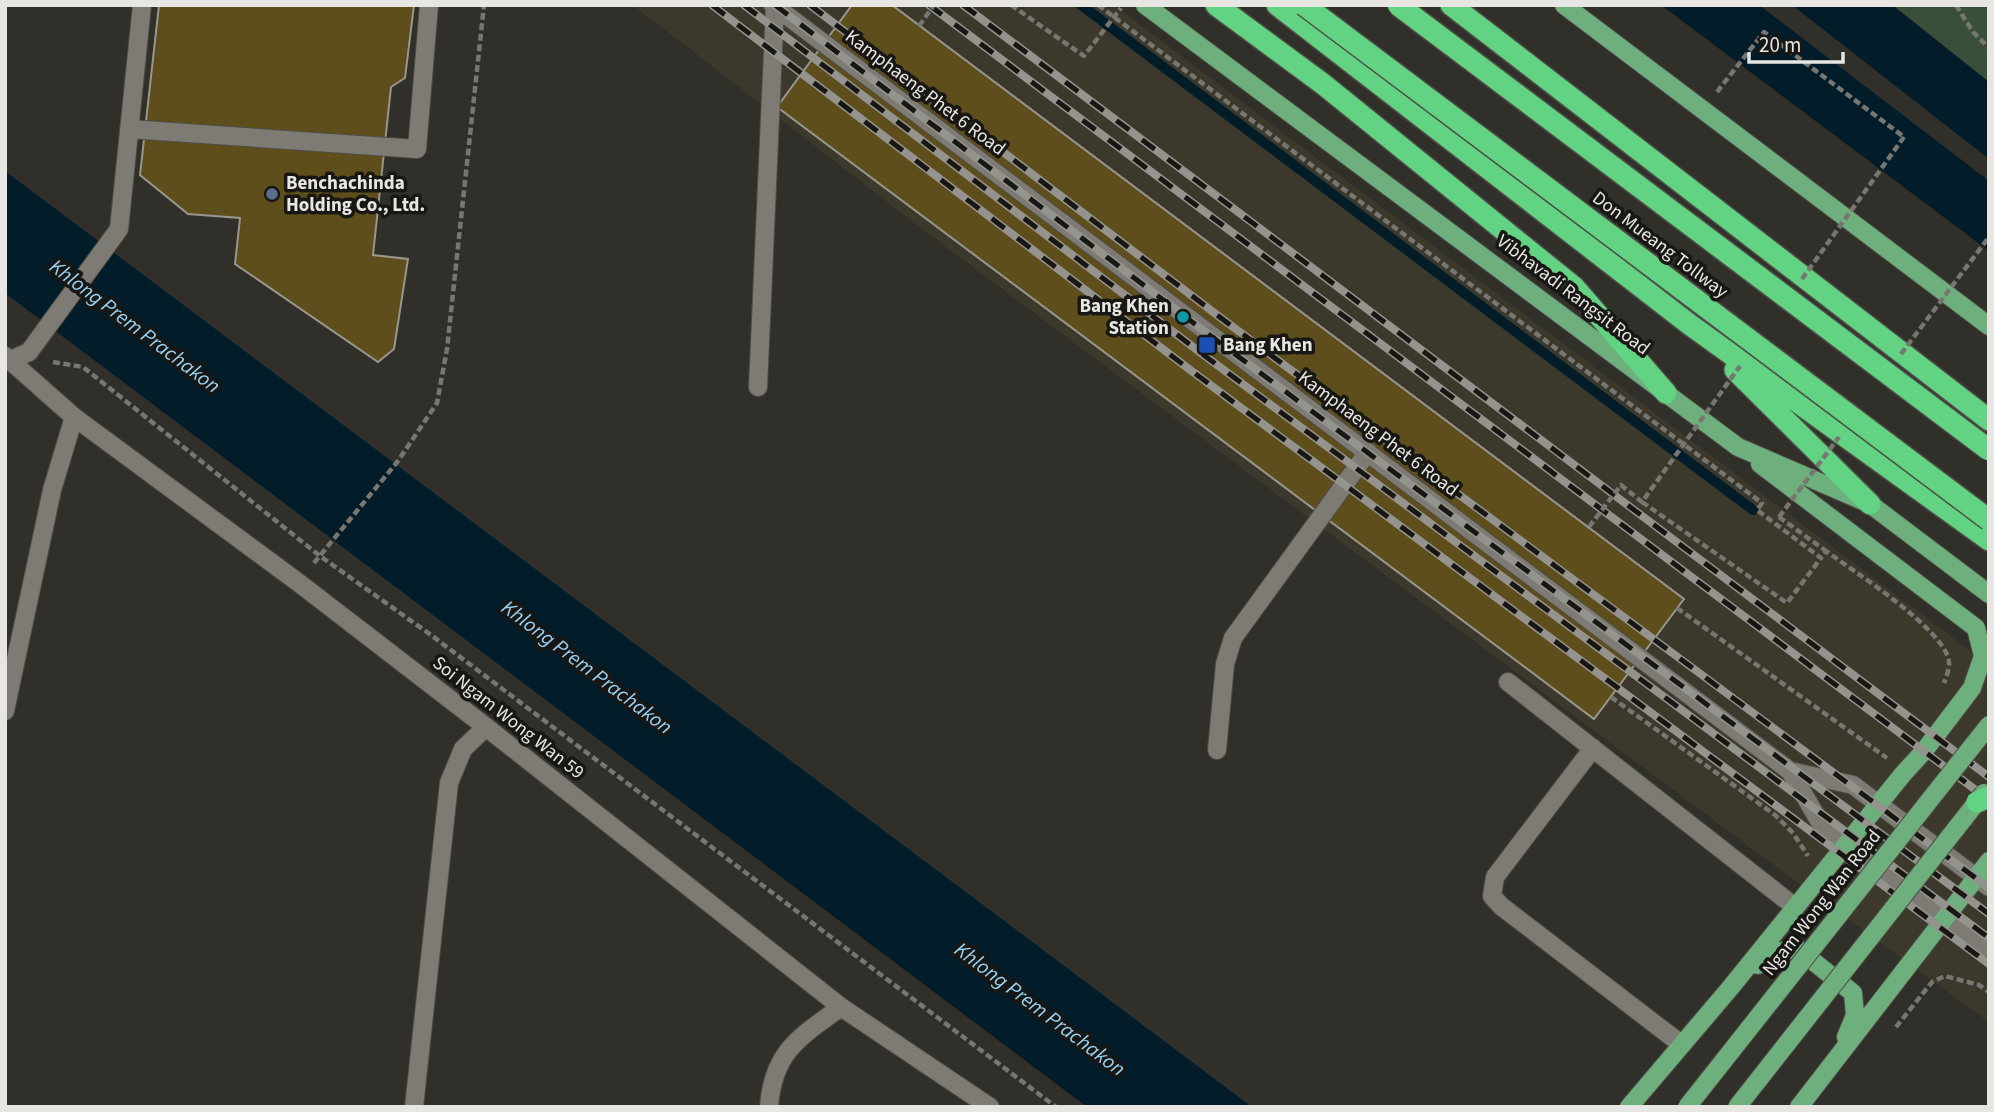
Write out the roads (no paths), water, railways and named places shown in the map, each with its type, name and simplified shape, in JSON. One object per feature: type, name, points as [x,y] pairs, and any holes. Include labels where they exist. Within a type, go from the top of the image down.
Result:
[{"type":"highway","points":[[1216,5],[1324,84],[1574,286],[1666,393]]},
{"type":"highway","points":[[1277,5],[1689,324],[1989,540]]},
{"type":"highway","name":"Don Mueang Tollway","points":[[1304,5],[1989,520]]},
{"type":"highway","name":"Don Mueang Tollway","points":[[1398,5],[1989,450]]},
{"type":"highway","points":[[1451,5],[1989,420]]},
{"type":"highway","points":[[1689,324],[1870,504]]},
{"type":"main road","name":"Vibhavadi Rangsit Road","points":[[1145,5],[1738,447],[1870,504],[1989,594]]},
{"type":"main road","points":[[1564,5],[1989,326]]},
{"type":"main road","points":[[1629,1107],[1924,751],[1972,688],[1983,656],[1976,628],[1738,447]]},
{"type":"main road","name":"Ngam Wong Wan Road","points":[[1687,1107],[1989,725]]},
{"type":"main road","points":[[1737,1107],[1985,795]]},
{"type":"main road","points":[[1799,1107],[1946,916],[1982,882],[1989,861]]},
{"type":"main road","points":[[1731,987],[1774,952],[1789,949],[1798,950],[1853,993],[1855,1015],[1830,1068]]},
{"type":"street","points":[[8,358],[29,352],[119,229],[142,5]]},
{"type":"street","points":[[129,129],[417,149],[429,5]]},
{"type":"street","points":[[758,387],[774,6]]},
{"type":"street","name":"Kamphaeng Phet 6 Road","points":[[774,6],[1790,771],[1821,824],[1989,948]]},
{"type":"street","name":"Soi Ngam Wong Wan 59","points":[[8,358],[74,417],[299,583],[841,1007],[990,1107]]},
{"type":"street","points":[[5,711],[52,490],[74,417]]},
{"type":"street","points":[[1217,750],[1225,664],[1233,638],[1368,453]]},
{"type":"street","points":[[1508,682],[1795,907]]},
{"type":"street","points":[[414,1107],[449,783],[463,749],[486,727]]},
{"type":"street","points":[[1592,748],[1495,877],[1492,896],[1501,906],[1681,1044]]},
{"type":"street","name":"Kamphaeng Phet 6 Road","points":[[1790,771],[1853,785],[1982,882]]},
{"type":"street","points":[[769,1107],[777,1067],[794,1042],[841,1007]]},
{"type":"water","points":[[1661,5],[1759,5],[1989,181],[1989,209],[1986,213],[1989,215],[1989,251]]},
{"type":"water","points":[[1792,5],[1892,5],[1989,82],[1989,159]]},
{"type":"water","name":"Khlong Prem Prachakon","points":[[5,171],[1252,1107],[1087,1107],[5,293]]},
{"type":"waterway","points":[[1081,5],[1753,510]]},
{"type":"railway","points":[[712,5],[1189,369],[1989,964]]},
{"type":"railway","points":[[744,5],[1201,353],[1989,938]]},
{"type":"railway","points":[[775,5],[1212,337],[1989,914]]},
{"type":"railway","points":[[810,5],[1225,321],[1989,888]]},
{"type":"railway","points":[[929,5],[1989,800]]},
{"type":"railway","points":[[963,5],[1989,777]]},
{"type":"place","name":"Benchachinda Holding Co., Ltd.","points":[[272,194]]},
{"type":"place","name":"Bang Khen Station","points":[[1183,317]]},
{"type":"place","name":"Bang Khen","points":[[1207,345]]}]
